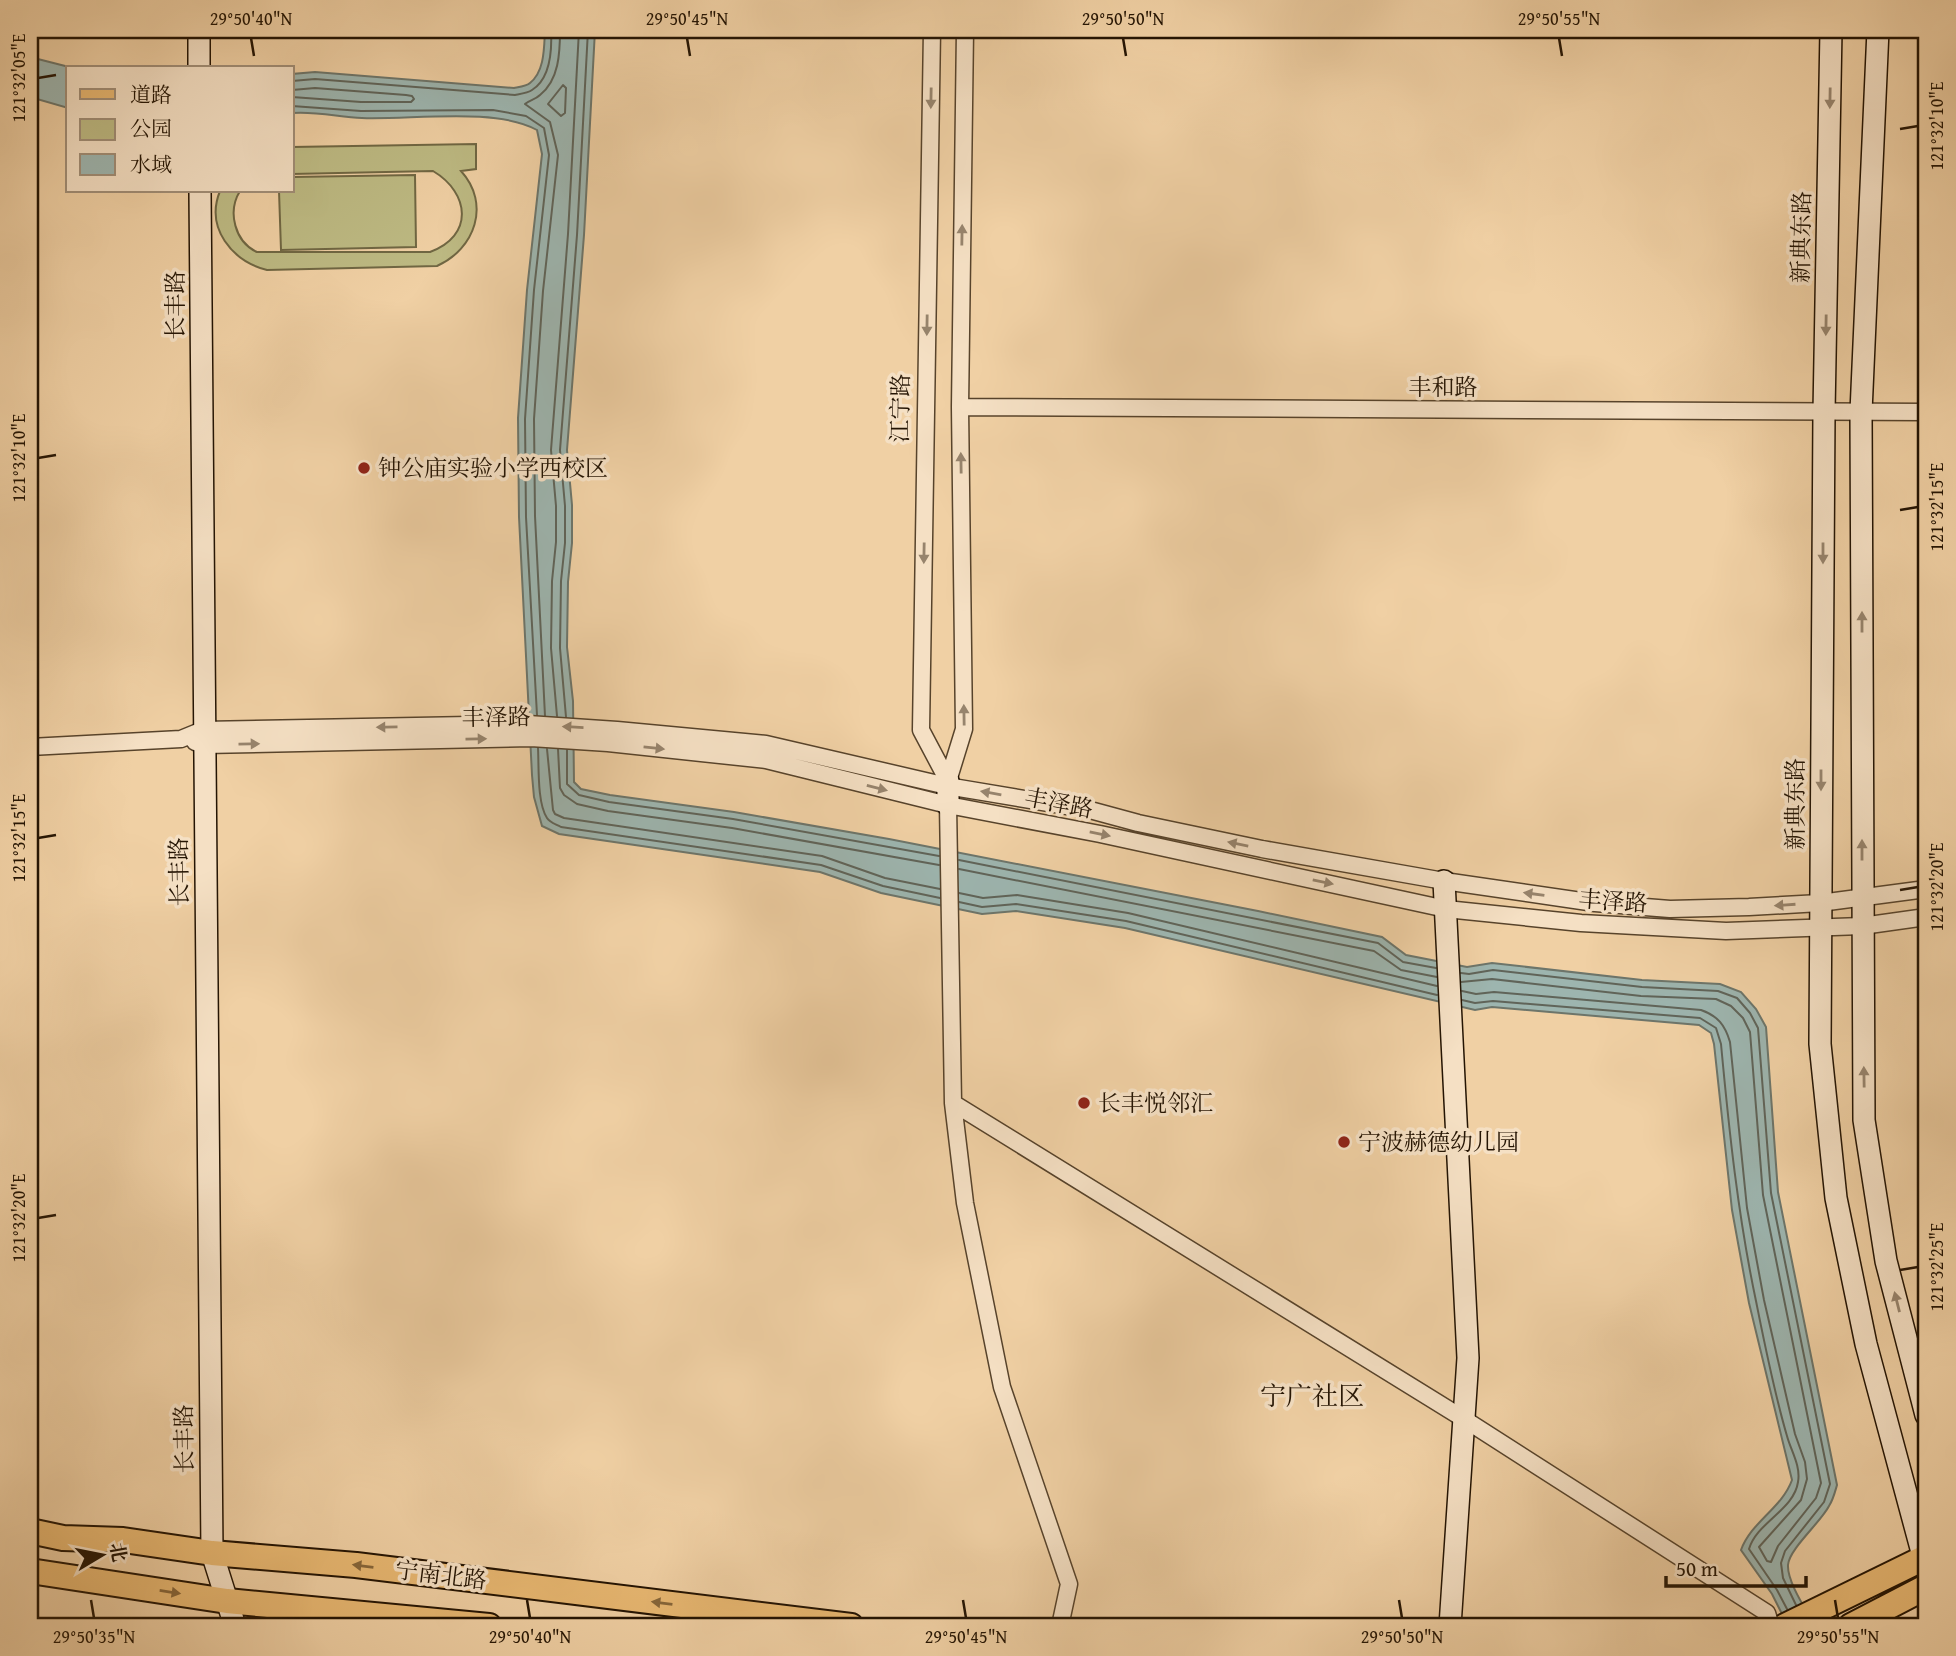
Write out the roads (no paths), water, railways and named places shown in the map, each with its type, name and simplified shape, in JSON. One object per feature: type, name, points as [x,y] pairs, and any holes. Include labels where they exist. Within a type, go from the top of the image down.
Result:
[{"type":"main road","points":[[199,30],[199,66]]},
{"type":"main road","name":"新典东路","points":[[1831,30],[1824,412],[1820,1044],[1836,1198],[1866,1344],[1925,1561]]},
{"type":"main road","points":[[1878,30],[1861,412],[1864,1120],[1886,1261],[1926,1415]]},
{"type":"main road","name":"长丰路","points":[[200,192],[212,1553],[235,1626]]},
{"type":"main road","points":[[1444,881],[1468,1358],[1450,1626]]},
{"type":"main road","name":"宁南北路","points":[[30,1531],[63,1538],[123,1540],[212,1553],[370,1567],[851,1626]]},
{"type":"main road","points":[[1784,1625],[1827,1608],[1925,1561]]},
{"type":"main road","name":"宁南北路","points":[[30,1571],[227,1601],[489,1626]]},
{"type":"main road","points":[[1851,1626],[1926,1587]]},
{"type":"street","name":"江宁路","points":[[932,30],[920,730],[948,790]]},
{"type":"street","points":[[965,30],[960,407],[964,729],[948,790],[948,928],[953,1103],[965,1203],[1002,1387],[1069,1584],[1060,1626]]},
{"type":"street","name":"丰和路","points":[[960,407],[1926,412]]},
{"type":"street","name":"丰泽路","points":[[30,747],[204,737],[617,730],[766,744],[948,790],[1100,834],[1446,909],[1581,923],[1713,930],[1862,926],[1926,917]]},
{"type":"street","name":"丰泽路","points":[[530,731],[586,741],[766,760],[1090,810],[1262,849],[1444,881],[1595,903],[1670,909],[1820,902],[1926,889]]},
{"type":"street","points":[[953,1103],[1464,1419],[1784,1625]]},
{"type":"water","points":[[545,30],[595,30],[584,235],[567,450],[572,543],[568,582],[567,647],[573,701],[574,782],[581,789],[610,795],[734,812],[889,839],[1258,911],[1382,937],[1406,955],[1467,967],[1492,963],[1642,980],[1720,984],[1741,992],[1756,1009],[1766,1027],[1778,1192],[1837,1485],[1829,1506],[1794,1551],[1788,1565],[1794,1588],[1815,1626],[1788,1626],[1772,1594],[1741,1550],[1752,1531],[1781,1499],[1792,1480],[1749,1303],[1732,1210],[1714,1044],[1711,1033],[1699,1025],[1492,1007],[1475,1010],[1125,928],[1016,911],[982,914],[881,893],[820,872],[559,834],[542,826],[534,797],[532,775],[519,517],[518,418],[527,290],[542,154],[537,130],[520,123],[477,117],[362,118],[294,113],[294,74],[315,72],[514,88],[529,84],[535,78],[543,58]]},
{"type":"water","points":[[30,57],[66,66],[66,107],[30,97]]},
{"type":"place","name":"钟公庙实验小学西校区","points":[[364,468]]},
{"type":"place","name":"长丰悦邻汇","points":[[1084,1103]]},
{"type":"place","name":"宁波赫德幼儿园","points":[[1344,1142]]},
{"type":"district","name":"宁广社区","points":[[1312,1396]]}]
